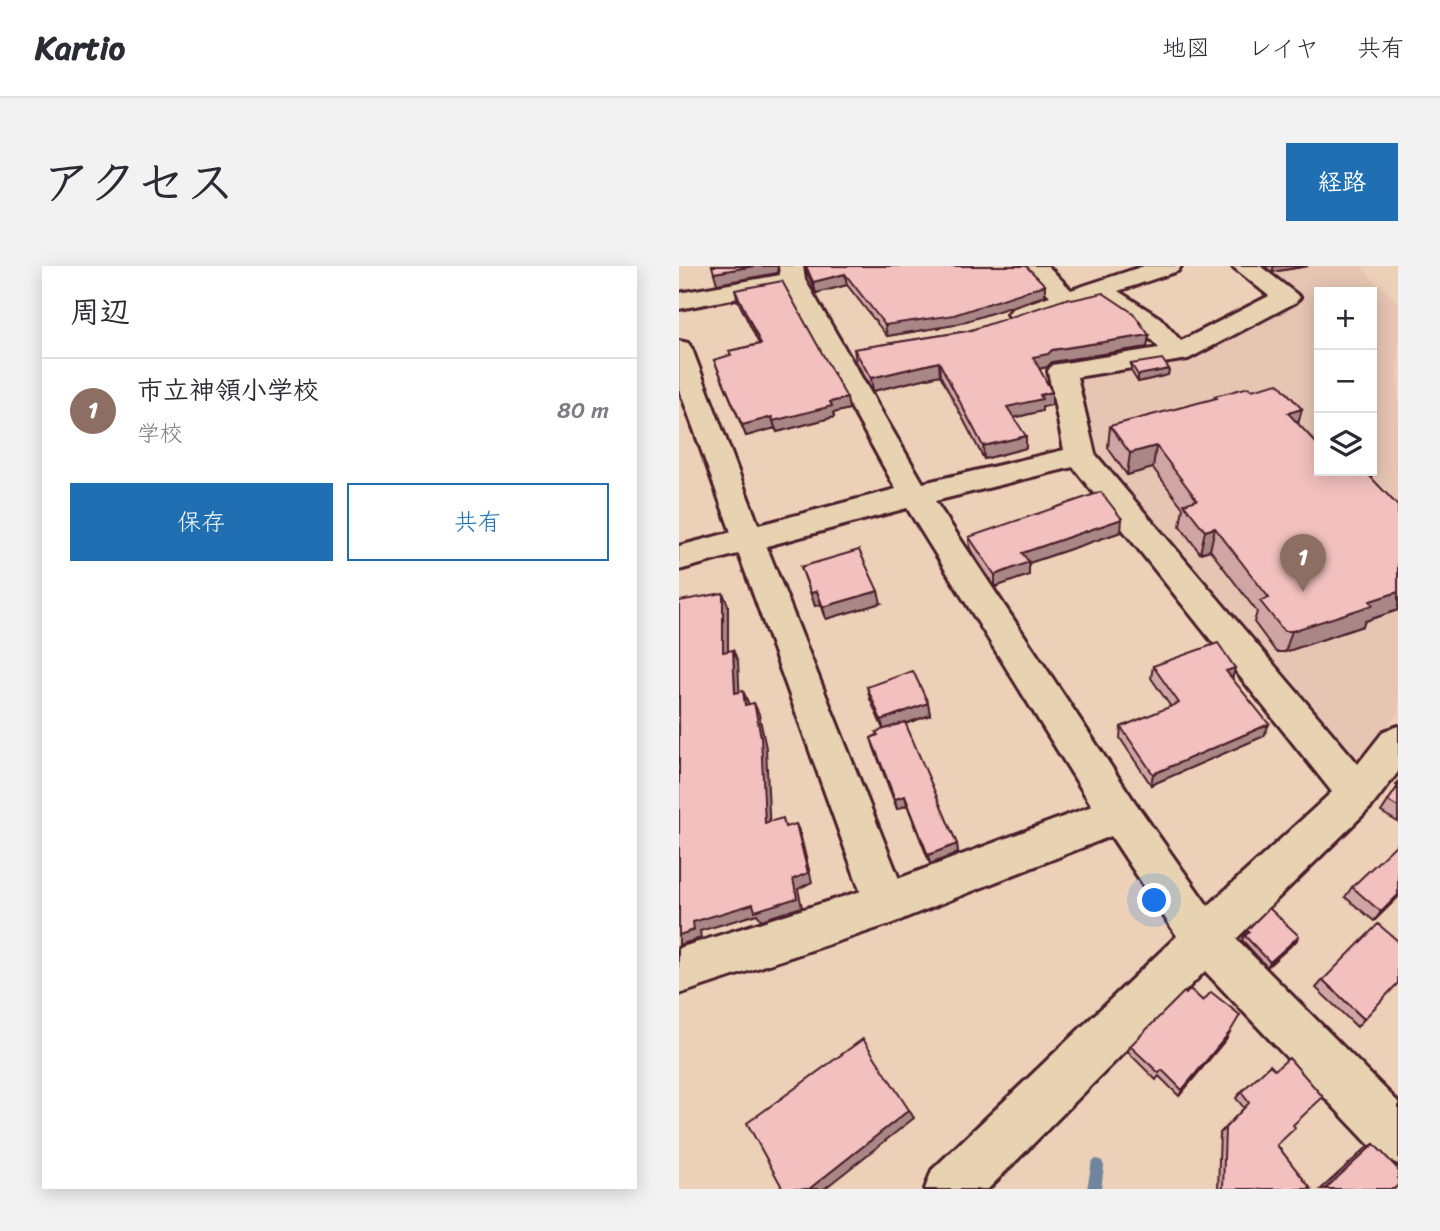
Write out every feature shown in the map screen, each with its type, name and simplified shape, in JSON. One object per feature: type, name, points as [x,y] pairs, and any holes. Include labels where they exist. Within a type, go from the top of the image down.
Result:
[{"type":"street","points":[[1034,266],[1066,299]]},
{"type":"street","points":[[995,323],[1169,266]]},
{"type":"street","points":[[1244,266],[1286,297],[1178,353],[1062,371],[1080,456],[1358,794]]},
{"type":"street","points":[[679,301],[792,273],[851,352],[915,495],[1119,814],[1205,939],[1398,1138]]},
{"type":"street","points":[[1097,288],[1151,324],[1178,353]]},
{"type":"street","points":[[679,349],[748,540],[887,904]]},
{"type":"street","points":[[679,558],[915,495],[1080,456]]},
{"type":"street","points":[[951,1189],[1205,939],[1358,794],[1398,742]]},
{"type":"street","points":[[679,971],[887,904],[1119,814]]},
{"type":"shaded area","points":[[1253,266],[1360,266],[1372,278],[1358,284],[1373,279],[1398,303],[1398,713],[1361,762],[1347,760],[1095,456],[1073,382],[1080,376],[1192,355],[1297,302]]},
{"type":"building","points":[[712,266],[754,266],[714,273]]},
{"type":"building","points":[[806,266],[1026,266],[1045,285],[954,315],[885,325],[845,274],[813,282]]},
{"type":"building","points":[[782,281],[847,398],[830,402],[832,406],[773,421],[772,417],[742,425],[714,360],[731,355],[729,351],[761,344],[735,290]]},
{"type":"building","points":[[1103,293],[1133,313],[1149,335],[1052,350],[1048,354],[1033,357],[1052,392],[1040,395],[1042,399],[1007,407],[1026,436],[983,446],[939,362],[871,378],[854,349],[968,331],[1069,298],[1072,300]]},
{"type":"building","points":[[1162,359],[1169,369],[1138,375],[1131,364]]},
{"type":"building","points":[[1278,383],[1302,409],[1288,413],[1314,441],[1314,476],[1370,476],[1398,506],[1398,592],[1370,601],[1373,605],[1292,631],[1284,631],[1260,601],[1269,598],[1215,528],[1205,531],[1184,504],[1197,500],[1156,446],[1130,453],[1110,426],[1249,387],[1252,390]]},
{"type":"building","points":[[1101,492],[1122,519],[1022,553],[1029,562],[995,575],[969,537]]},
{"type":"building","points":[[859,550],[878,591],[823,607],[817,591],[811,593],[801,567]]},
{"type":"building","points":[[723,593],[723,652],[733,650],[735,693],[743,691],[745,705],[754,703],[761,737],[765,823],[783,818],[785,827],[796,824],[808,873],[793,879],[797,898],[755,911],[753,904],[693,922],[694,930],[679,935],[679,601]]},
{"type":"building","points":[[1218,643],[1235,668],[1226,671],[1269,724],[1153,774],[1121,727],[1179,703],[1153,666]]},
{"type":"building","points":[[913,671],[928,703],[881,720],[867,687]]},
{"type":"building","points":[[905,722],[957,844],[928,855],[905,796],[895,799],[871,738],[878,735],[876,732]]},
{"type":"building","points":[[1398,786],[1398,807],[1388,801]]},
{"type":"building","points":[[1398,843],[1398,895],[1381,912],[1352,887]]},
{"type":"building","points":[[1269,908],[1299,936],[1270,962],[1245,936],[1249,932],[1247,930]]},
{"type":"building","points":[[1378,924],[1398,941],[1398,983],[1364,1019],[1323,980]]},
{"type":"building","points":[[1190,989],[1203,1001],[1211,992],[1240,1015],[1230,1032],[1182,1090],[1162,1070],[1159,1073],[1130,1046]]},
{"type":"building","points":[[863,1039],[909,1110],[809,1189],[783,1189],[747,1123]]},
{"type":"building","points":[[1289,1058],[1323,1097],[1293,1125],[1295,1128],[1277,1145],[1311,1189],[1223,1189],[1225,1128],[1249,1103],[1241,1092],[1270,1065],[1275,1070]]},
{"type":"building","points":[[1374,1144],[1398,1169],[1398,1185],[1394,1189],[1325,1189]]},
{"type":"waterway","points":[[1094,1189],[1097,1166]]},
{"type":"place","name":"市立神領小学校","points":[[1303,592]]}]
